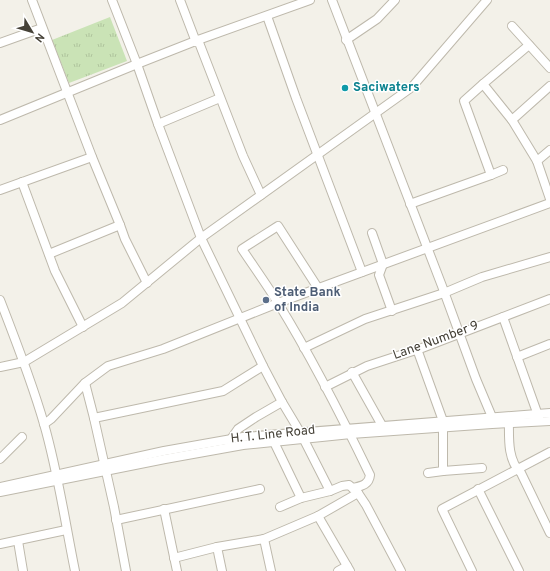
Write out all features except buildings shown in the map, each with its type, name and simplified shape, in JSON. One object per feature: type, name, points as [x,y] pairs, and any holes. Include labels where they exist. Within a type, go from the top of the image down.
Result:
[{"type":"street","points":[[32,0],[92,157],[120,225],[124,239],[147,283]]},
{"type":"street","points":[[112,0],[201,238],[262,366],[330,491]]},
{"type":"street","points":[[180,0],[243,156],[261,194]]},
{"type":"street","points":[[0,120],[137,64],[310,0]]},
{"type":"street","points":[[332,0],[492,421]]},
{"type":"street","points":[[346,40],[377,19],[395,0]]},
{"type":"street","points":[[0,367],[24,362],[122,303],[201,238],[412,87],[487,0]]},
{"type":"street","points":[[266,16],[362,272]]},
{"type":"street","points":[[512,26],[550,68]]},
{"type":"street","points":[[0,43],[42,28]]},
{"type":"street","points":[[491,176],[464,101],[529,45]]},
{"type":"street","points":[[483,84],[512,120],[537,161],[550,199]]},
{"type":"street","points":[[512,120],[550,86]]},
{"type":"street","points":[[158,124],[220,98]]},
{"type":"street","points":[[537,161],[550,150]]},
{"type":"street","points":[[0,190],[92,157]]},
{"type":"street","points":[[410,204],[491,176],[503,170]]},
{"type":"street","points":[[22,182],[50,254],[55,271],[83,327]]},
{"type":"street","points":[[44,424],[51,420],[85,383],[108,366],[163,349],[278,303],[550,203]]},
{"type":"street","points":[[50,254],[120,225]]},
{"type":"street","points":[[174,558],[217,547],[264,539],[318,516],[370,480],[370,475],[349,431],[304,348],[278,303],[242,249],[278,226],[318,288]]},
{"type":"street","points":[[372,233],[383,264],[379,275],[392,311]]},
{"type":"street","points":[[304,348],[365,319],[444,293],[482,277],[550,257]]},
{"type":"street","points":[[0,300],[24,362],[44,424],[57,478],[75,571]]},
{"type":"street","name":"Lane Number 9","points":[[325,386],[367,366],[422,348],[550,300]]},
{"type":"street","points":[[503,317],[539,418]]},
{"type":"street","points":[[517,357],[550,344]]},
{"type":"street","points":[[417,349],[443,424],[443,471]]},
{"type":"street","points":[[94,418],[223,391],[262,366]]},
{"type":"street","points":[[352,372],[384,429]]},
{"type":"street","points":[[85,383],[105,468],[126,571]]},
{"type":"street","points":[[231,443],[238,429],[282,402]]},
{"type":"street","name":"H. T. Line Road","points":[[539,418],[550,413]]},
{"type":"street","name":"H. T. Line Road","points":[[0,492],[105,468],[165,459],[231,443],[349,431],[443,424],[539,418],[550,421]]},
{"type":"street","points":[[509,420],[510,453],[550,532]]},
{"type":"street","name":"H. T. Line Road","points":[[231,443],[274,442],[301,436]]},
{"type":"street","points":[[0,459],[22,437]]},
{"type":"street","points":[[274,442],[301,498]]},
{"type":"street","points":[[472,571],[442,509],[550,452]]},
{"type":"street","points":[[428,473],[482,468]]},
{"type":"street","name":"H. T. Line Road","points":[[0,487],[57,478]]},
{"type":"street","points":[[280,507],[301,498],[330,491],[342,486],[349,486],[355,491],[375,520],[401,571]]},
{"type":"street","points":[[116,520],[260,489]]},
{"type":"street","points":[[478,490],[519,571]]},
{"type":"street","points":[[164,509],[177,571]]},
{"type":"street","points":[[318,516],[348,569],[338,571]]},
{"type":"street","points":[[0,544],[66,530]]},
{"type":"street","points":[[264,539],[271,571]]},
{"type":"street","points":[[18,541],[23,571]]},
{"type":"street","points":[[217,547],[222,571]]},
{"type":"green space","points":[[110,17],[127,61],[69,83],[52,40]]},
{"type":"place","name":"Saciwaters","points":[[345,88]]},
{"type":"place","name":"State Bank of India","points":[[266,300]]}]
